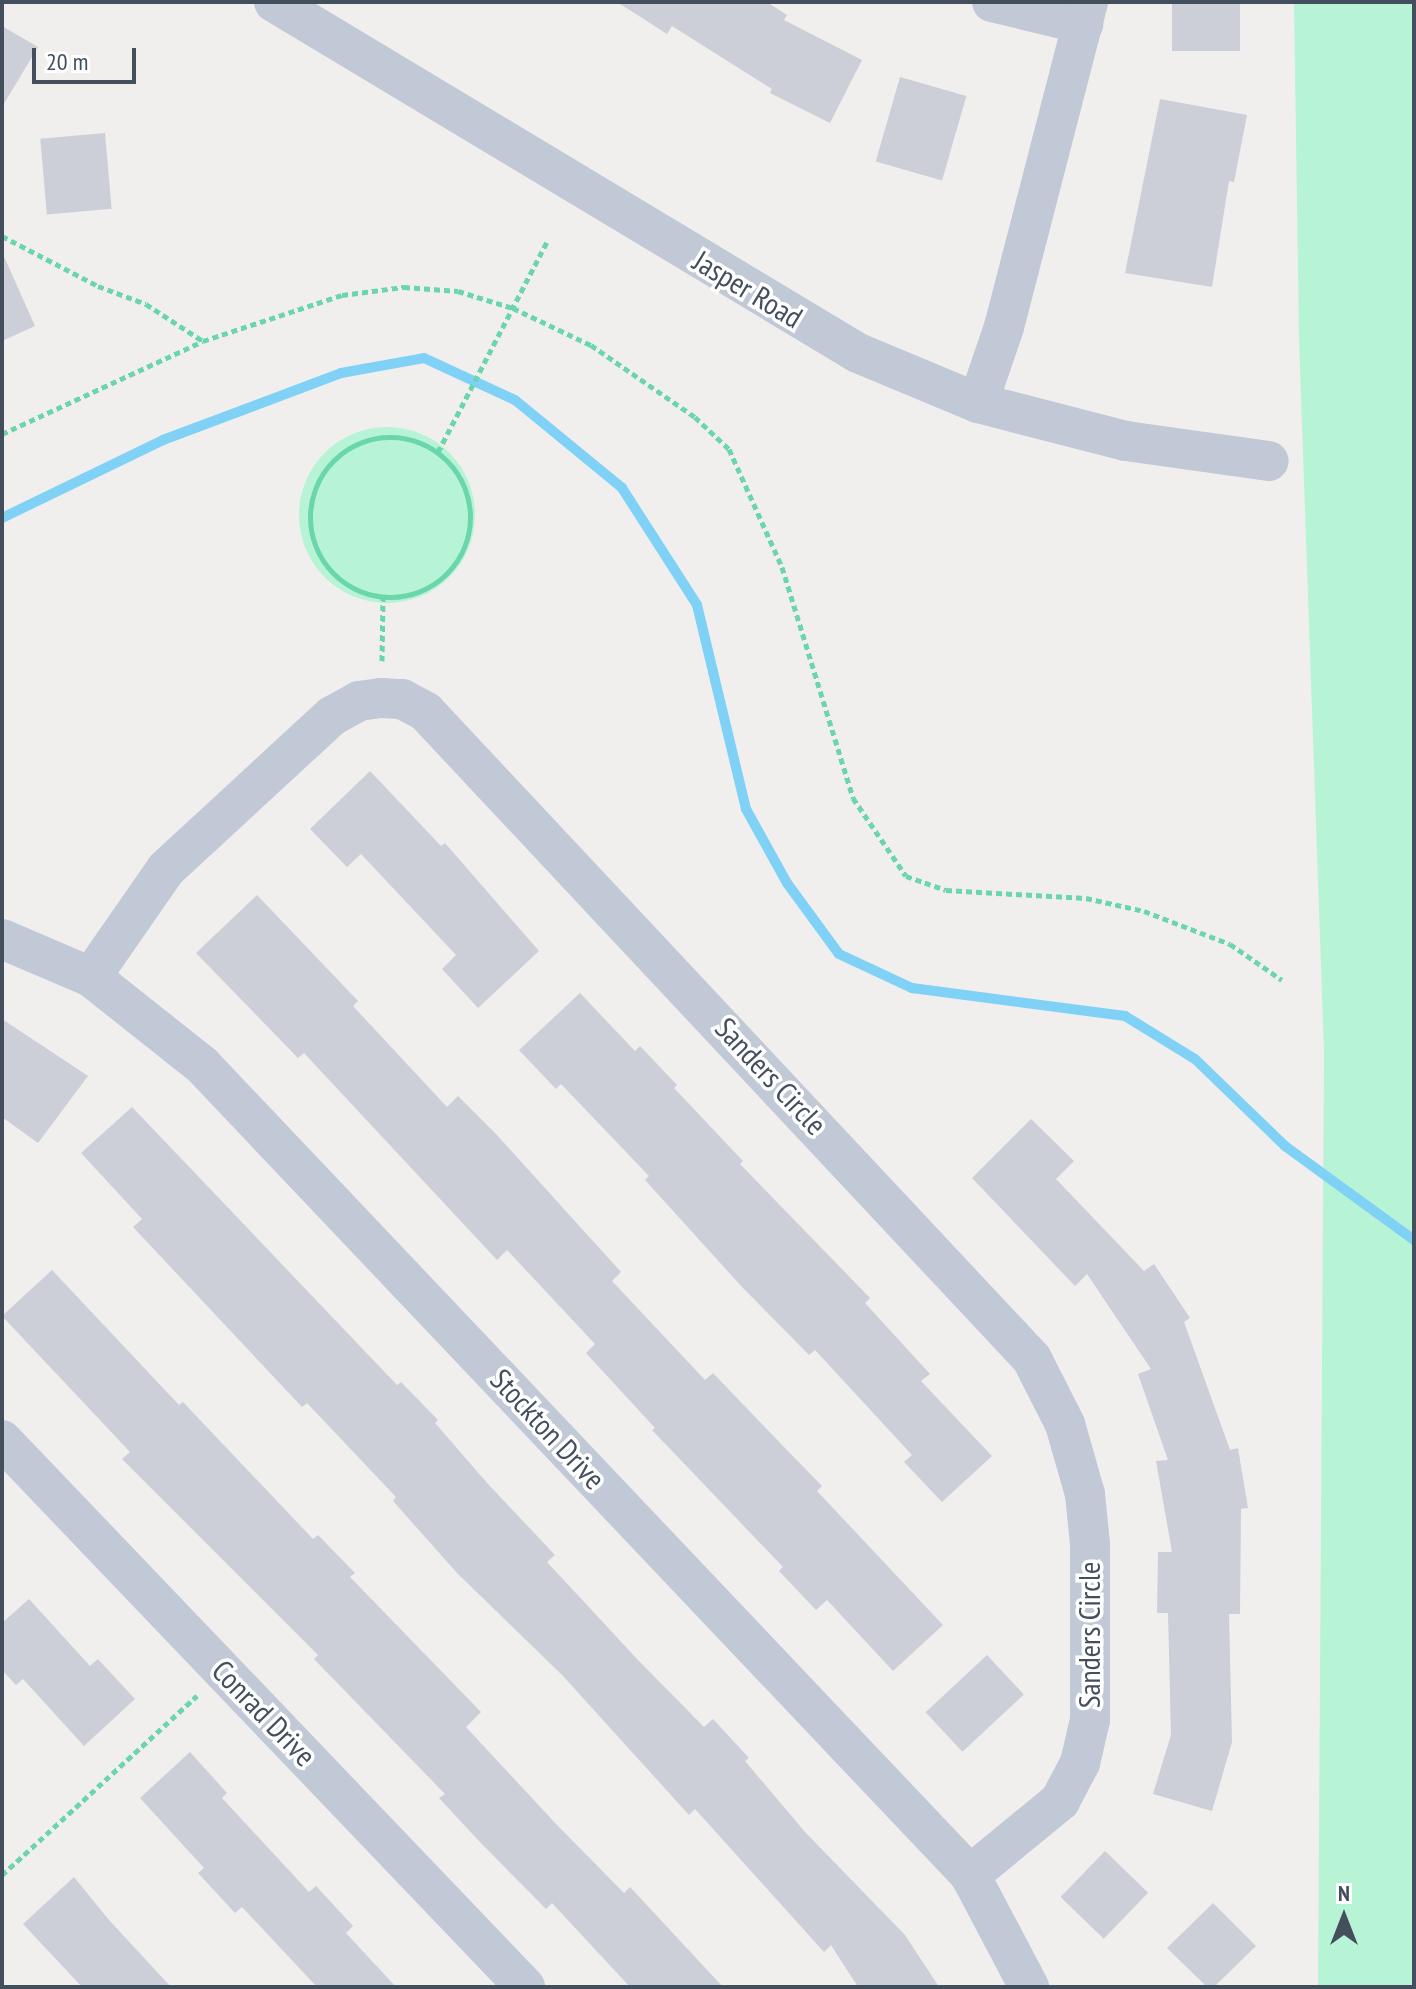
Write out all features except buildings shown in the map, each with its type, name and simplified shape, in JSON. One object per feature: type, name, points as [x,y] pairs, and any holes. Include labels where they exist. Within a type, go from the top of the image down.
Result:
[{"type":"street","name":"Jasper Road","points":[[274,2],[858,353],[978,403],[1126,441],[1269,461]]},
{"type":"street","points":[[978,403],[1000,341],[1086,13],[992,2]]},
{"type":"street","points":[[91,977],[166,869],[332,716],[359,701],[381,698]]},
{"type":"street","name":"Sanders Circle","points":[[381,698],[402,699],[426,712],[884,1195],[1032,1359],[1065,1424],[1085,1494],[1090,1544],[1090,1720],[1080,1763],[1060,1801],[970,1875]]},
{"type":"street","name":"Stockton Drive","points":[[2,939],[91,977],[202,1065],[970,1875],[1029,1987]]},
{"type":"street","name":"Conrad Drive","points":[[2,1440],[525,1987]]},
{"type":"path","points":[[2,236],[83,279],[146,304],[203,341]]},
{"type":"path","points":[[438,452],[548,240]]},
{"type":"path","points":[[2,434],[203,341],[342,295],[404,287],[458,291],[513,308],[591,345],[656,387],[729,449],[782,567],[853,798],[906,876],[959,892],[1086,898],[1144,911],[1230,944],[1282,980]]},
{"type":"path","points":[[400,438],[438,452],[456,471],[468,494],[471,520],[466,545],[433,586],[409,596],[383,598],[358,592],[336,578],[318,556],[309,531],[309,503],[318,478],[336,456],[359,442],[400,438]]},
{"type":"path","points":[[381,698],[383,598]]},
{"type":"path","points":[[2,1875],[224,1671]]},
{"type":"green space","points":[[1294,2],[1414,2],[1414,1987],[1318,1987],[1324,1052],[1299,340]]},
{"type":"green space","points":[[387,427],[421,434],[449,453],[468,481],[475,515],[468,549],[449,577],[421,596],[387,603],[353,596],[325,577],[306,549],[299,515],[306,481],[325,453],[353,434]]},
{"type":"waterway","points":[[2,518],[163,440],[341,373],[424,358],[515,400],[622,488],[697,605],[746,809],[787,883],[839,954],[912,988],[1125,1016],[1195,1059],[1285,1146],[1414,1240]]}]
